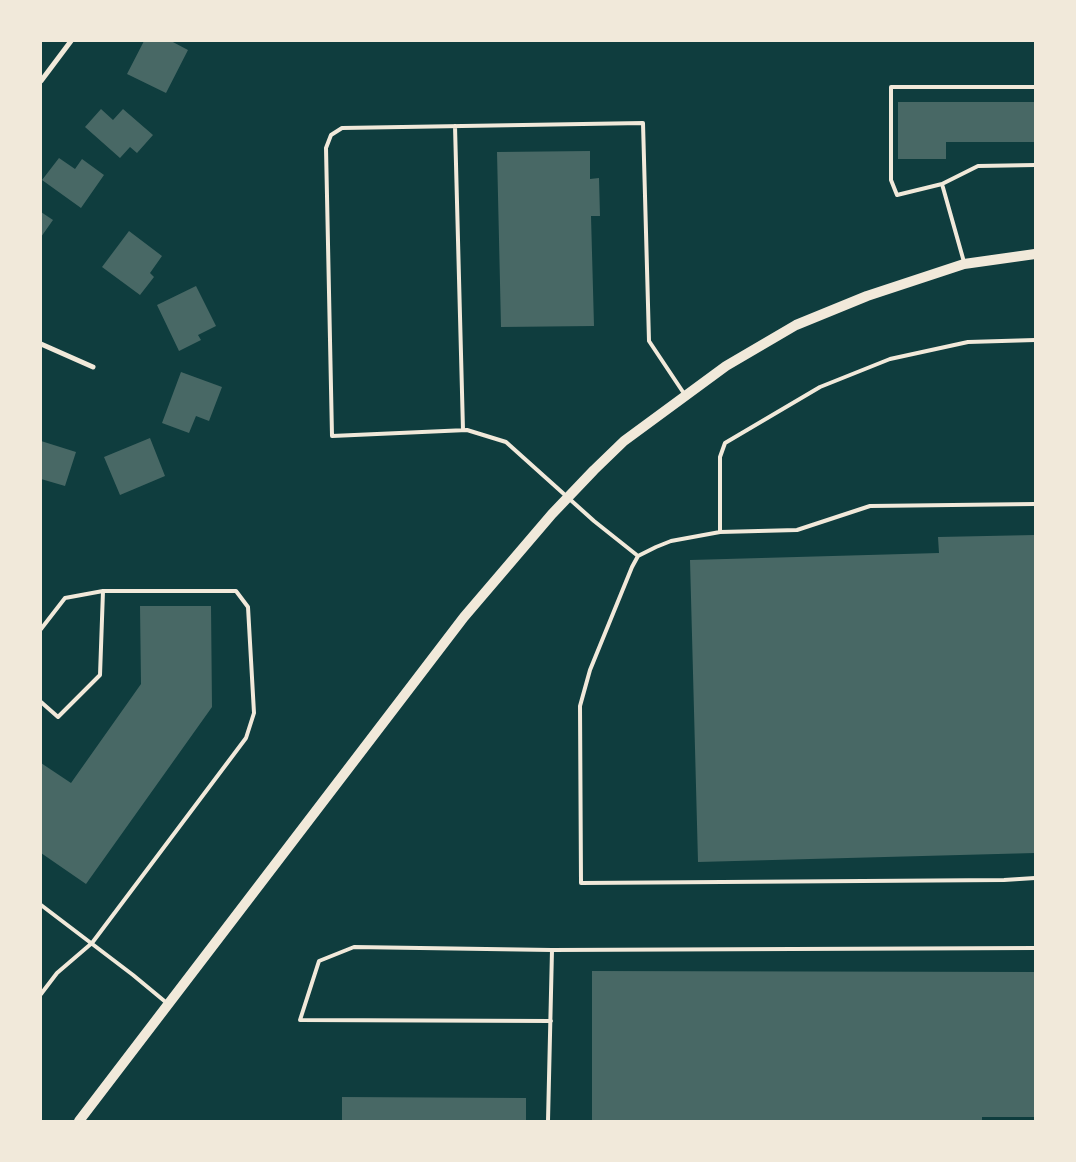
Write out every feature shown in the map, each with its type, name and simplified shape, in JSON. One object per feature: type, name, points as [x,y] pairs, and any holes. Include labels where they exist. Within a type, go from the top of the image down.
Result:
[{"type":"main road","points":[[78,1121],[464,617],[523,546],[567,498],[624,441],[726,366],[796,325],[867,296],[964,264],[1035,254]]},
{"type":"street","points":[[41,81],[71,41]]},
{"type":"street","points":[[41,344],[93,367]]},
{"type":"lane","points":[[1035,87],[891,87],[892,180],[897,195],[942,184],[978,166],[1035,165]]},
{"type":"lane","points":[[638,556],[567,498],[506,442],[463,430],[332,436],[326,148],[331,135],[342,128],[643,123],[649,341],[685,395]]},
{"type":"lane","points":[[455,126],[463,430]]},
{"type":"lane","points":[[942,184],[964,264]]},
{"type":"lane","points":[[720,532],[720,457],[724,443],[820,388],[890,359],[968,342],[1035,340]]},
{"type":"lane","points":[[1035,504],[870,506],[797,530],[720,532],[671,541],[656,547],[638,556],[590,670],[580,706],[581,883],[1035,878]]},
{"type":"lane","points":[[41,629],[65,598],[103,591],[236,591],[248,607],[254,713],[246,738],[92,943],[57,973],[42,993]]},
{"type":"lane","points":[[41,702],[58,717],[100,675],[103,591]]},
{"type":"lane","points":[[41,905],[168,1004]]},
{"type":"lane","points":[[551,1021],[300,1020],[320,961],[354,947],[552,950],[1035,948]]},
{"type":"lane","points":[[548,1121],[552,950]]},
{"type":"building","points":[[144,41],[171,41],[188,50],[166,93],[127,74]]},
{"type":"building","points":[[898,102],[1035,102],[1035,142],[946,142],[946,159],[898,159]]},
{"type":"building","points":[[101,109],[113,120],[123,109],[153,135],[137,153],[130,147],[120,158],[85,127]]},
{"type":"building","points":[[590,151],[590,179],[599,178],[600,216],[591,216],[594,326],[501,327],[497,152]]},
{"type":"building","points":[[59,158],[75,169],[82,159],[104,175],[81,208],[42,180]]},
{"type":"building","points":[[41,212],[53,220],[41,237]]},
{"type":"building","points":[[129,231],[162,256],[150,273],[154,277],[140,295],[102,267]]},
{"type":"building","points":[[196,286],[216,326],[198,335],[201,340],[179,351],[157,305]]},
{"type":"building","points":[[181,372],[222,387],[209,421],[196,416],[189,433],[162,423]]},
{"type":"building","points":[[150,438],[165,476],[120,495],[104,457]]},
{"type":"building","points":[[41,441],[76,452],[65,486],[41,479]]},
{"type":"building","points":[[1035,535],[1035,853],[698,862],[690,560],[939,553],[938,537]]},
{"type":"building","points":[[140,606],[211,606],[212,707],[86,884],[41,853],[41,763],[71,783],[141,684]]},
{"type":"building","points":[[592,971],[1035,972],[1035,1117],[982,1117],[982,1121],[592,1121]]},
{"type":"building","points":[[342,1097],[526,1098],[526,1121],[342,1121]]}]
